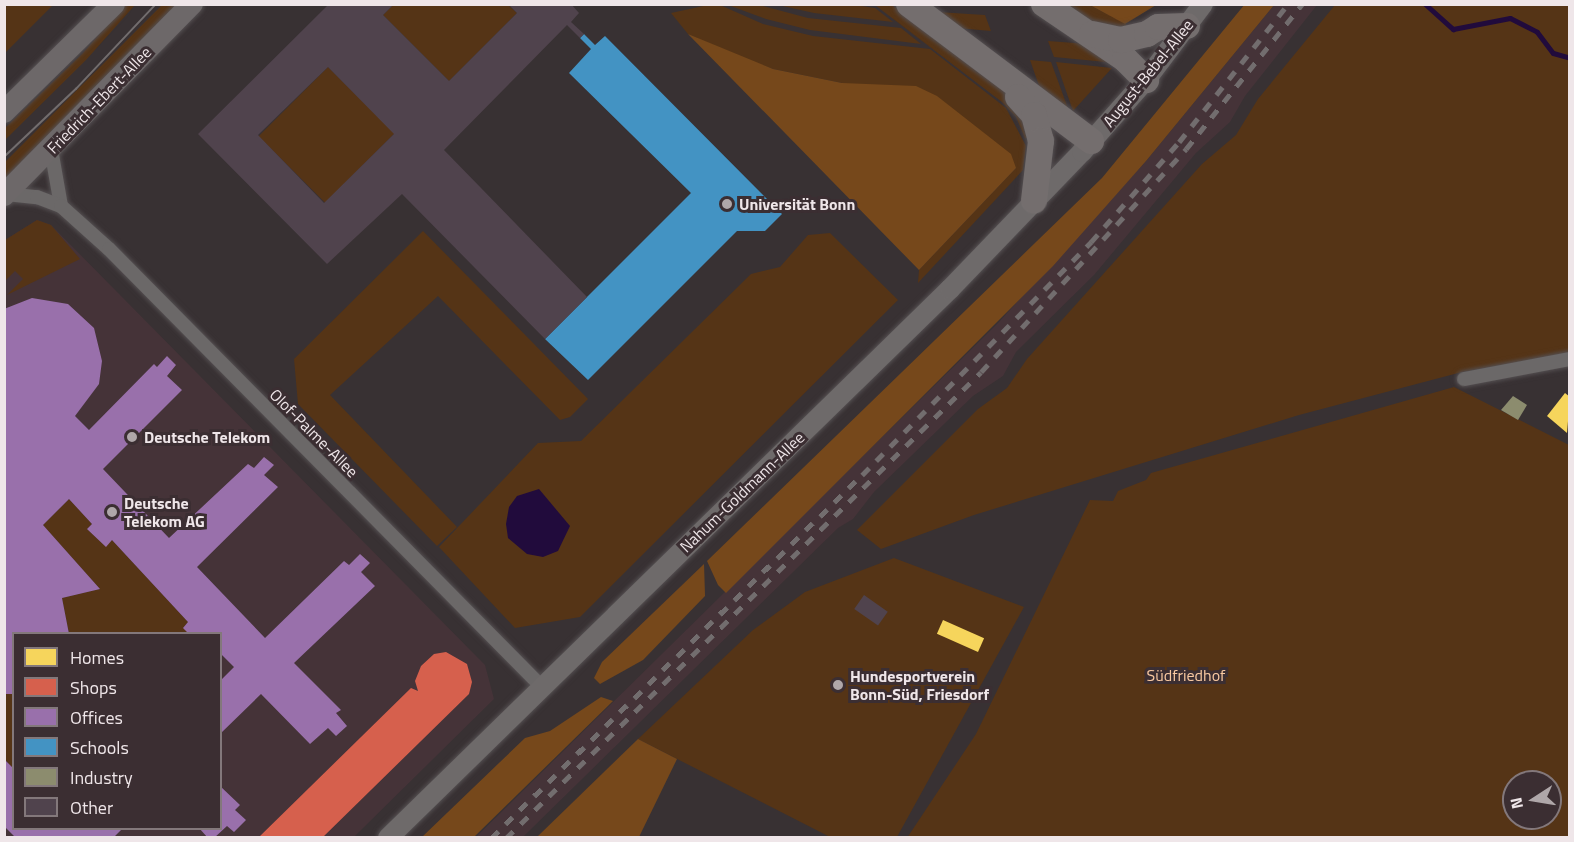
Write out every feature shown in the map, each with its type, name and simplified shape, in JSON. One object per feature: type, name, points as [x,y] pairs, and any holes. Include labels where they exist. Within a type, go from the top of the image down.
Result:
[{"type":"highway","points":[[909,4],[1091,141]]},
{"type":"highway","points":[[1044,4],[1125,59],[1146,80]]},
{"type":"highway","points":[[1084,32],[1121,40],[1147,34],[1158,27],[1187,26]]},
{"type":"highway","points":[[994,69],[1034,115],[1041,141],[1034,201]]},
{"type":"main road","points":[[4,112],[114,4]]},
{"type":"main road","name":"Friedrich-Ebert-Allee","points":[[5,195],[192,4]]},
{"type":"main road","name":"August-Bebel-Allee","points":[[1091,141],[1146,80],[1203,4]]},
{"type":"main road","name":"Nahum-Goldmann-Allee","points":[[388,837],[1034,201],[1091,141]]},
{"type":"street","points":[[51,149],[61,206]]},
{"type":"street","name":"Olof-Palme-Allee","points":[[5,195],[37,197],[61,206],[109,249],[542,687]]},
{"type":"street","points":[[1464,379],[1569,359]]},
{"type":"shaded area","points":[[1245,4],[1274,5],[1146,161],[1053,266],[726,593],[718,585],[707,561],[1102,178]]},
{"type":"shaded area","points":[[1090,5],[1156,5],[1125,24]]},
{"type":"shaded area","points":[[1274,5],[1317,5],[1245,96],[1230,122],[1196,153],[1094,275],[1016,352],[1003,376],[973,396],[874,492],[853,519],[838,528],[523,837],[475,838],[998,323],[1146,161]]},
{"type":"shaded area","points":[[688,34],[773,69],[842,83],[916,86],[937,96],[1011,154],[1016,168],[919,270]]},
{"type":"shaded area","name":"Deutsche Telekom","points":[[37,220],[51,225],[485,665],[494,699],[354,837],[5,838],[5,240]]},
{"type":"shaded area","points":[[539,489],[570,526],[558,551],[543,557],[527,554],[508,538],[506,524],[509,507],[517,496]]},
{"type":"shaded area","points":[[704,564],[705,596],[643,660],[600,684],[594,678],[602,662]]},
{"type":"shaded area","points":[[601,697],[613,701],[474,837],[422,837],[525,738],[550,731]]},
{"type":"shaded area","points":[[638,739],[677,759],[639,837],[537,837]]},
{"type":"green space","points":[[394,4],[508,5],[517,13],[449,81],[383,15]]},
{"type":"green space","points":[[848,4],[875,8],[893,22],[814,13],[778,5]]},
{"type":"green space","points":[[4,5],[53,5],[5,53]]},
{"type":"green space","points":[[125,5],[135,5],[86,60],[5,140],[5,128],[82,54]]},
{"type":"green space","points":[[162,5],[181,5],[5,182],[5,162]]},
{"type":"green space","points":[[708,5],[720,5],[763,24],[813,36],[930,49],[1006,108],[1026,146],[1023,170],[918,283],[919,270],[1016,168],[842,83],[773,69],[688,34],[671,13]]},
{"type":"green space","points":[[728,5],[759,5],[808,18],[901,28],[921,44],[810,30],[766,19]]},
{"type":"green space","points":[[875,5],[892,5],[998,86],[1019,106],[1034,137],[1025,138],[1016,117],[1002,102]]},
{"type":"green space","points":[[1058,5],[1090,5],[1126,24],[1127,32],[1112,33]]},
{"type":"green space","points":[[1335,5],[1569,5],[1569,353],[1462,372],[1299,415],[974,515],[881,549],[857,530],[978,409],[1007,388],[1027,359],[1202,164],[1236,135],[1258,99]]},
{"type":"green space","points":[[937,12],[985,15],[991,31],[957,28]]},
{"type":"green space","points":[[1048,41],[1088,44],[1116,63],[1054,57]]},
{"type":"green space","points":[[1030,60],[1051,62],[1070,114],[1043,97]]},
{"type":"green space","points":[[1056,62],[1112,68],[1073,111]]},
{"type":"green space","points":[[328,67],[394,133],[325,203],[259,136]]},
{"type":"green space","points":[[37,220],[51,225],[80,259],[7,295],[23,279],[15,271],[5,281],[5,240]]},
{"type":"green space","points":[[423,231],[588,399],[570,417],[560,420],[438,296],[330,395],[457,527],[437,546],[298,404],[294,359]]},
{"type":"green space","points":[[830,233],[898,300],[580,617],[515,628],[439,547],[538,443],[581,441],[751,274],[780,267],[808,235]]},
{"type":"green space","name":"Südfriedhof","points":[[1454,387],[1569,445],[1569,837],[907,838],[976,734],[1090,500],[1113,501],[1118,491],[1146,480],[1151,473]]},
{"type":"green space","points":[[69,499],[92,524],[87,529],[105,546],[112,540],[188,622],[183,628],[188,632],[69,632],[62,598],[100,589],[43,525]]},
{"type":"green space","name":"Hundesportverein Bonn-Süd, Friesdorf","points":[[894,558],[1024,607],[897,837],[830,837],[638,739],[753,630],[805,592]]},
{"type":"green space","points":[[4,694],[12,694],[12,768],[5,759]]},
{"type":"building: Homes","points":[[1565,393],[1570,397],[1567,433],[1547,416]]},
{"type":"building: Homes","points":[[943,620],[984,638],[978,652],[937,634]]},
{"type":"building: Shops","points":[[446,652],[467,664],[472,682],[469,694],[322,838],[258,838],[411,688],[418,691],[415,681],[421,666],[434,654]]},
{"type":"building: Offices","name":"Deutsche Telekom AG","points":[[32,298],[68,304],[94,328],[102,361],[99,384],[75,416],[89,430],[154,364],[157,367],[167,356],[176,365],[167,376],[182,390],[103,469],[169,538],[248,464],[254,468],[264,457],[274,465],[264,475],[278,487],[197,567],[265,638],[344,561],[349,565],[360,554],[370,563],[361,572],[375,586],[294,663],[341,710],[336,713],[347,726],[336,736],[328,728],[310,744],[261,694],[222,732],[222,679],[234,667],[222,655],[222,632],[187,632],[183,628],[188,622],[112,540],[106,547],[87,529],[92,524],[69,499],[43,525],[100,589],[62,598],[69,632],[12,632],[12,694],[4,694],[4,309]]},
{"type":"building: Offices","points":[[4,759],[12,767],[12,830],[121,830],[113,838],[16,838],[4,826]]},
{"type":"building: Offices","points":[[222,788],[240,805],[235,810],[246,820],[234,832],[227,826],[214,838],[208,838],[201,830],[222,830]]},
{"type":"building: Schools","name":"Universität Bonn","points":[[584,34],[595,45],[605,36],[782,214],[765,231],[737,231],[588,380],[545,339],[691,193],[569,73],[591,49],[580,38]]},
{"type":"building: Industry","points":[[1513,396],[1527,405],[1518,420],[1501,410]]},
{"type":"building: Other","points":[[329,4],[394,4],[383,15],[449,81],[517,13],[508,4],[571,4],[579,13],[571,22],[584,34],[580,38],[567,25],[444,150],[587,297],[545,339],[402,194],[327,264],[198,134]],"holes":[[[328,67],[394,134],[324,203],[258,135]]]},
{"type":"building: Other","points":[[864,595],[888,612],[878,626],[854,609]]},
{"type":"waterway","points":[[1425,4],[1453,29],[1510,18],[1537,32],[1553,53],[1570,58]]},
{"type":"tram line","points":[[4,157],[76,89],[156,4]]},
{"type":"railway","points":[[491,838],[862,475],[1091,242],[1179,142],[1288,4]]},
{"type":"railway","points":[[506,838],[981,372],[1186,149],[1302,4]]},
{"type":"place","name":"Universität Bonn","points":[[727,204]]},
{"type":"place","name":"Deutsche Telekom","points":[[132,437]]},
{"type":"place","name":"Deutsche Telekom AG","points":[[112,512]]},
{"type":"place","name":"Hundesportverein Bonn-Süd, Friesdorf","points":[[838,685]]}]
